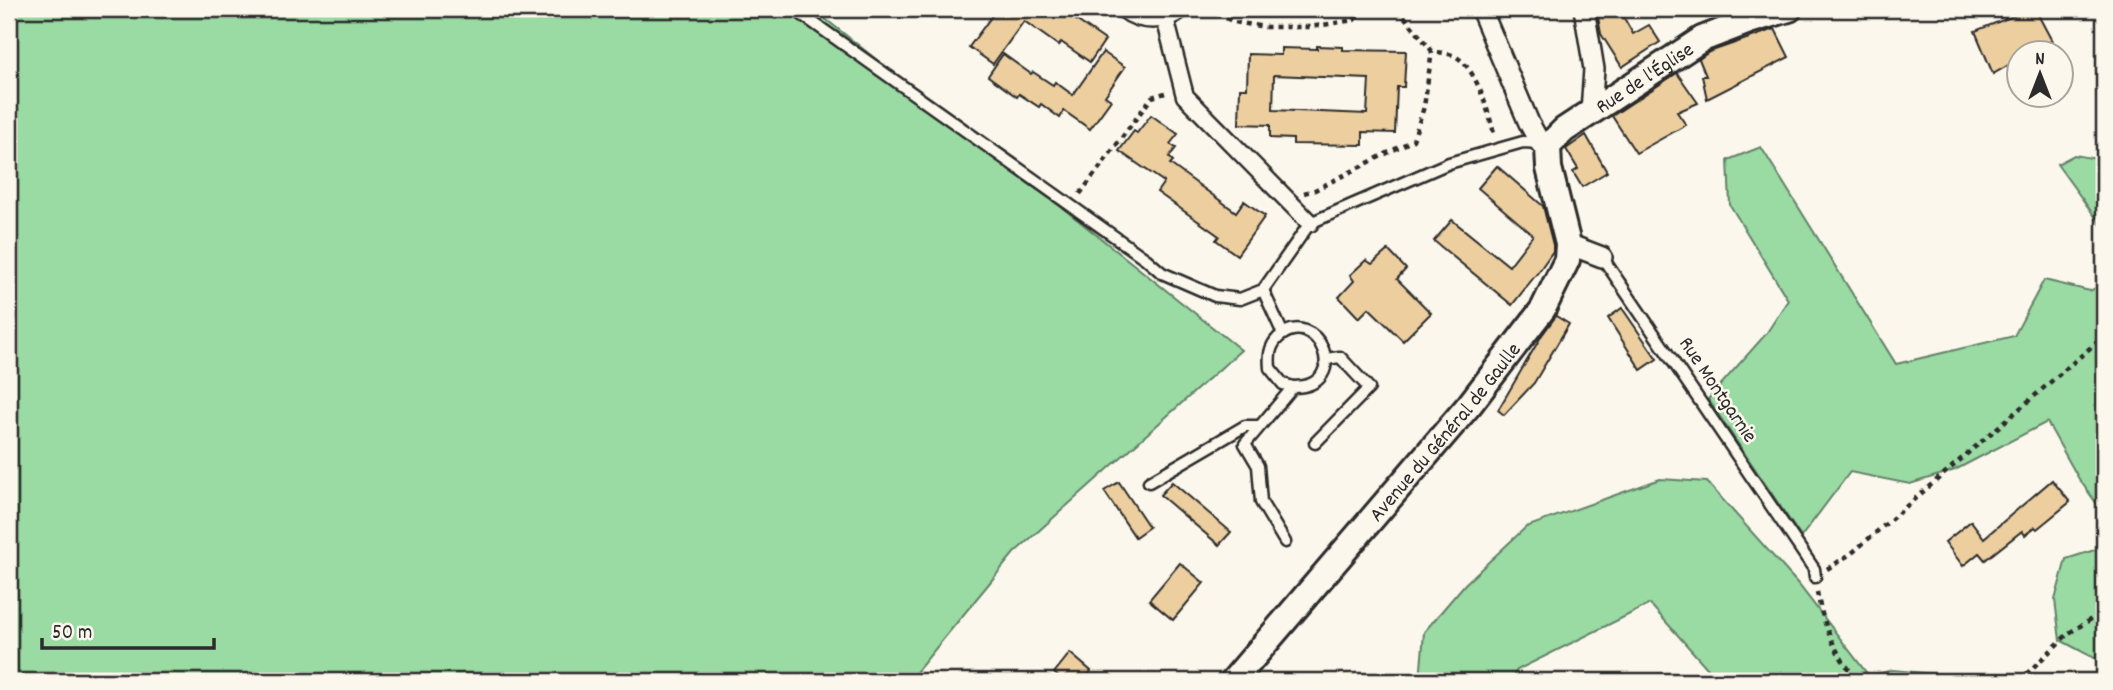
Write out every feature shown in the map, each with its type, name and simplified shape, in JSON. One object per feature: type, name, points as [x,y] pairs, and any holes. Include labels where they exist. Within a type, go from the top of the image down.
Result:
[{"type":"street","points":[[1123,9],[1139,18],[1152,20],[1165,18],[1182,9]]},
{"type":"street","points":[[1481,9],[1529,123],[1544,144]]},
{"type":"street","points":[[1584,9],[1594,69],[1591,112]]},
{"type":"street","name":"Rue de l'Église","points":[[1544,144],[1702,39],[1789,9]]},
{"type":"street","points":[[1165,18],[1185,96],[1310,223]]},
{"type":"street","name":"Avenue du Général de Gaulle","points":[[1233,681],[1470,404],[1543,309],[1567,260],[1568,244],[1544,144]]},
{"type":"street","name":"Rue Montgarnie","points":[[1568,244],[1602,257]]},
{"type":"lane","points":[[794,9],[1162,273],[1215,296],[1240,299],[1263,290],[1310,223],[1449,163],[1523,142],[1544,144]]},
{"type":"lane","name":"Rue Montgarnie","points":[[1602,257],[1814,569],[1815,577]]},
{"type":"lane","points":[[1263,290],[1283,334]]},
{"type":"lane","points":[[1293,331],[1312,334],[1320,341],[1326,359],[1320,378],[1302,387],[1283,384],[1270,368],[1271,349],[1283,334],[1293,331]]},
{"type":"lane","points":[[1315,443],[1369,388],[1340,357],[1326,359]]},
{"type":"lane","points":[[1285,542],[1261,502],[1258,466],[1245,444],[1293,387]]},
{"type":"lane","points":[[1149,482],[1245,426],[1260,426]]},
{"type":"path","points":[[1208,9],[1234,22],[1265,27],[1310,27],[1354,20],[1367,9]]},
{"type":"path","points":[[1398,9],[1432,51],[1456,55],[1467,66],[1488,109],[1498,149]]},
{"type":"path","points":[[1285,198],[1315,190],[1413,139],[1424,107],[1432,51]]},
{"type":"path","points":[[1071,206],[1152,97],[1183,88]]},
{"type":"path","points":[[1859,681],[1843,664],[1828,631],[1815,577],[1852,553],[2104,335]]},
{"type":"path","points":[[2019,681],[2069,633],[2104,611]]},
{"type":"green space","points":[[9,9],[813,9],[1241,350],[1014,553],[909,681],[9,681]]},
{"type":"green space","points":[[1761,147],[1896,364],[2014,336],[2044,280],[2090,291],[2104,283],[2104,514],[2079,479],[2047,422],[1955,470],[1910,484],[1850,472],[1801,537],[1708,399],[1766,334],[1788,300],[1730,205],[1728,160]]},
{"type":"green space","points":[[2074,155],[2104,160],[2104,229],[2057,164]]},
{"type":"green space","points":[[1660,479],[1707,482],[1799,585],[1869,676],[1893,670],[2006,681],[1711,681],[1708,669],[1650,604],[1517,670],[1509,681],[1420,681],[1424,632],[1465,584],[1526,527]]},
{"type":"green space","points":[[2101,548],[2104,551],[2104,663],[2060,640],[2055,600],[2066,559]]},
{"type":"building","points":[[997,9],[1060,9],[1105,40],[1090,62],[1061,42],[1059,46],[1024,21],[993,64],[969,47]]},
{"type":"building","points":[[1610,9],[1619,9],[1633,34],[1649,25],[1660,42],[1622,67],[1601,34],[1598,17]]},
{"type":"building","points":[[2013,9],[2035,9],[2050,38],[2004,38],[2004,68],[1993,74],[1975,31],[2016,15]]},
{"type":"building","points":[[1775,29],[1789,57],[1707,99],[1702,76],[1706,76],[1699,59],[1709,52]]},
{"type":"building","points":[[1317,46],[1343,47],[1343,50],[1406,51],[1404,87],[1397,87],[1395,133],[1363,132],[1363,145],[1293,144],[1293,139],[1270,138],[1270,125],[1239,124],[1240,88],[1247,88],[1248,54],[1281,55],[1281,48],[1317,49]],"holes":[[[1274,75],[1369,79],[1367,114],[1273,110]]]},
{"type":"building","points":[[1103,52],[1125,67],[1105,96],[1111,100],[1090,129],[1064,111],[1060,118],[1041,104],[1039,107],[1019,94],[1017,97],[988,76],[1003,54],[1031,74],[1033,72],[1053,85],[1055,82],[1073,95]]},
{"type":"building","points":[[1677,73],[1698,103],[1677,112],[1686,125],[1636,153],[1612,116]]},
{"type":"building","points":[[1151,115],[1178,134],[1170,144],[1176,148],[1169,157],[1173,161],[1170,164],[1236,212],[1244,201],[1265,216],[1237,255],[1216,240],[1219,236],[1157,192],[1164,182],[1119,151]]},
{"type":"building","points":[[1586,135],[1607,172],[1582,187],[1573,172],[1578,169],[1566,149]]},
{"type":"building","points":[[1497,166],[1543,206],[1553,245],[1553,251],[1512,305],[1434,241],[1452,220],[1509,266],[1533,235],[1478,188]]},
{"type":"building","points":[[1388,250],[1406,269],[1397,279],[1431,313],[1403,341],[1369,308],[1359,318],[1339,297],[1354,281],[1350,275],[1366,260],[1372,264]]},
{"type":"building","points":[[1622,308],[1657,359],[1641,370],[1608,318]]},
{"type":"building","points":[[1556,316],[1569,324],[1534,383],[1504,415],[1498,410]]},
{"type":"building","points":[[2052,480],[2070,502],[2037,529],[2035,527],[2025,535],[2022,531],[1985,560],[1979,553],[1963,566],[1945,542],[1971,521],[1984,538]]},
{"type":"building","points":[[1119,482],[1149,527],[1135,537],[1104,491]]},
{"type":"building","points":[[1172,482],[1231,532],[1219,545],[1160,495]]},
{"type":"building","points":[[1180,563],[1204,583],[1173,620],[1149,600]]},
{"type":"building","points":[[1070,653],[1091,671],[1083,681],[1064,681],[1054,673]]}]
